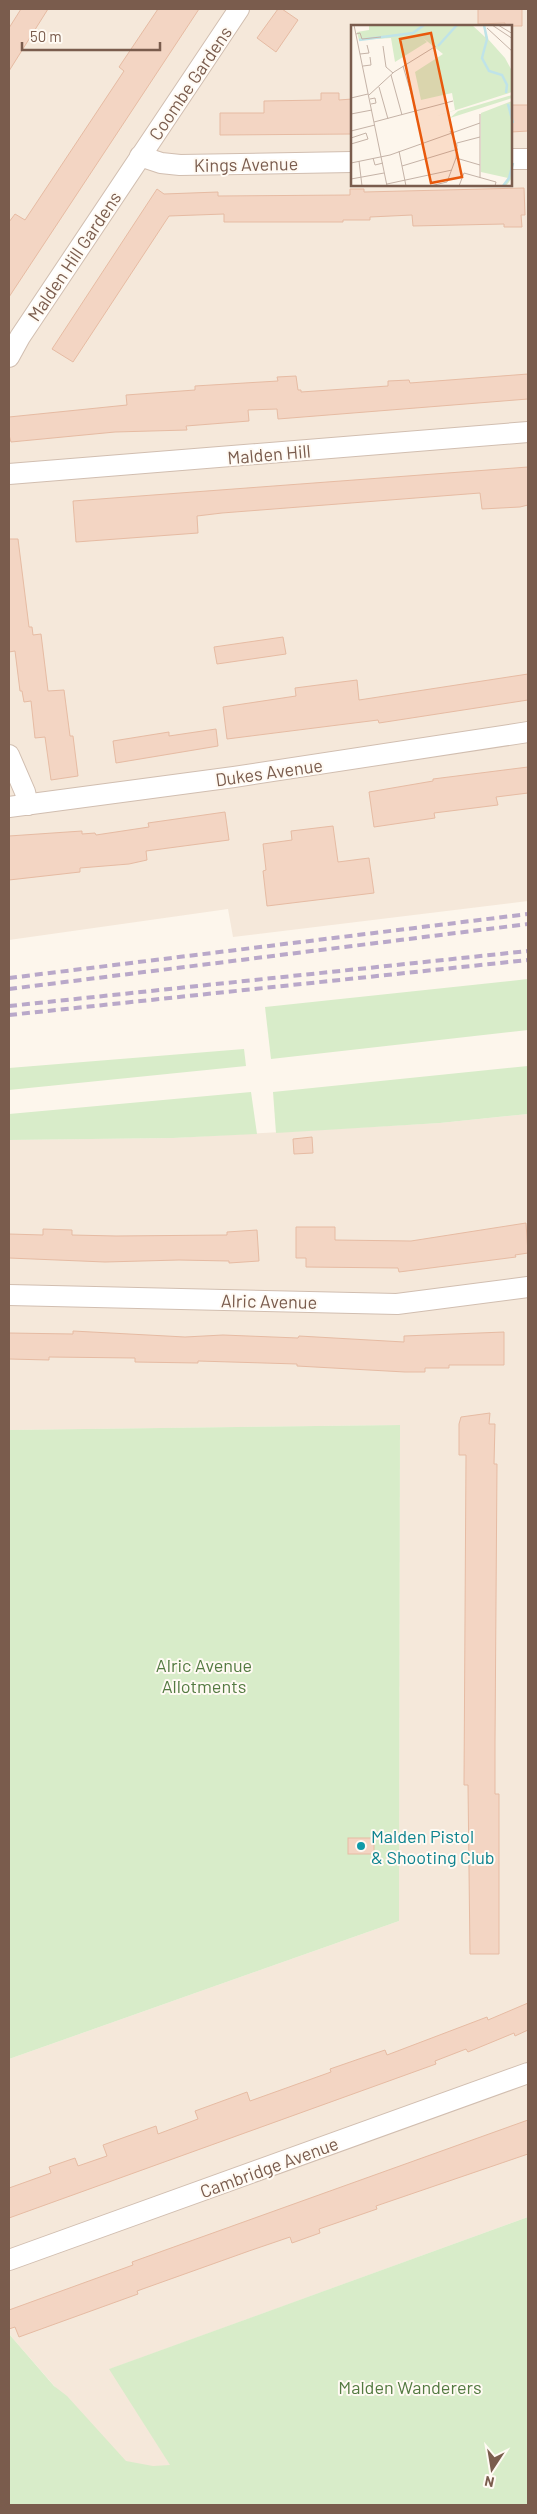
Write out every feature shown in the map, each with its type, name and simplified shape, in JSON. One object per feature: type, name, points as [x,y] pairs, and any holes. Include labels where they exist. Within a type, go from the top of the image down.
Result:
[{"type":"street","name":"Coombe Gardens","points":[[140,156],[239,9]]},
{"type":"street","name":"Kings Avenue","points":[[140,156],[161,163],[180,165],[351,162]]},
{"type":"street","name":"Malden Hill Gardens","points":[[9,357],[14,334],[140,156]]},
{"type":"street","points":[[512,159],[528,159]]},
{"type":"street","name":"Malden Hill","points":[[9,474],[528,432]]},
{"type":"street","name":"Dukes Avenue","points":[[18,806],[312,766],[528,732]]},
{"type":"street","points":[[9,755],[25,792],[18,806]]},
{"type":"street","name":"Alric Avenue","points":[[9,1296],[397,1304],[528,1287]]},
{"type":"street","name":"Cambridge Avenue","points":[[9,2260],[528,2073]]},
{"type":"shaded area","points":[[9,9],[528,9],[528,901],[233,937],[228,909],[9,940]]},
{"type":"shaded area","points":[[528,1114],[528,2217],[110,2369],[178,2477],[150,2496],[9,2334],[9,2059],[399,1921],[400,1425],[9,1430],[9,1140],[173,1138],[440,1123]]},
{"type":"green space","points":[[528,979],[528,1030],[271,1059],[265,1007]]},
{"type":"green space","points":[[244,1049],[246,1066],[9,1090],[9,1068]]},
{"type":"green space","points":[[528,1066],[528,1114],[440,1123],[276,1133],[273,1092]]},
{"type":"green space","points":[[251,1092],[257,1134],[173,1138],[9,1140],[9,1114]]},
{"type":"green space","name":"Alric Avenue Allotments","points":[[400,1425],[399,1921],[9,2059],[9,1430]]},
{"type":"green space","name":"Malden Wanderers","points":[[528,2217],[528,2505],[9,2505],[9,2334],[54,2386],[67,2396],[126,2461],[153,2466],[170,2465],[109,2369]]},
{"type":"building","points":[[21,9],[48,9],[9,71],[9,28]]},
{"type":"building","points":[[158,9],[199,9],[9,297],[9,222],[15,214],[25,220],[124,71],[119,67]]},
{"type":"building","points":[[278,9],[282,9],[298,20],[276,52],[257,38]]},
{"type":"building","points":[[478,9],[522,9],[522,26],[505,25],[505,23],[478,24]]},
{"type":"building","points":[[321,93],[339,93],[339,100],[351,99],[351,134],[220,135],[220,113],[264,113],[264,101],[321,100]]},
{"type":"building","points":[[512,105],[528,105],[528,131],[512,132]]},
{"type":"building","points":[[524,188],[525,215],[521,215],[522,227],[504,227],[504,224],[413,226],[412,215],[370,217],[370,220],[343,220],[343,222],[224,222],[224,214],[169,216],[73,362],[52,349],[157,189],[164,194],[218,192],[218,196],[350,195],[350,189],[364,189],[364,192]]},
{"type":"building","points":[[528,374],[528,399],[278,419],[277,409],[248,410],[249,421],[186,426],[187,430],[115,432],[11,442],[9,435],[9,417],[127,405],[126,395],[195,390],[195,386],[278,381],[277,377],[296,376],[298,390],[301,390],[301,392],[388,386],[388,381],[409,380],[410,383]]},
{"type":"building","points":[[528,467],[528,505],[520,507],[482,509],[480,493],[222,513],[197,516],[198,533],[76,542],[73,501]]},
{"type":"building","points":[[9,539],[18,539],[29,627],[32,627],[33,635],[41,634],[48,691],[64,690],[78,776],[51,780],[45,737],[35,738],[31,701],[24,702],[22,691],[20,691],[15,651],[9,652]]},
{"type":"building","points":[[283,637],[286,654],[217,664],[214,647]]},
{"type":"building","points":[[528,674],[528,700],[379,723],[378,720],[227,739],[223,707],[296,696],[295,688],[357,680],[359,700]]},
{"type":"building","points":[[216,729],[218,746],[116,763],[113,741],[169,732],[169,736]]},
{"type":"building","points":[[528,767],[528,793],[496,797],[498,805],[434,813],[435,818],[374,827],[369,792],[433,781],[433,779]]},
{"type":"building","points":[[225,812],[229,840],[146,851],[147,860],[129,864],[80,868],[80,872],[9,880],[9,836],[82,831],[82,834],[95,833],[96,835],[149,827],[148,823]]},
{"type":"building","points":[[333,826],[338,862],[369,858],[374,893],[267,906],[263,871],[266,870],[263,844],[292,840],[291,831]]},
{"type":"building","points":[[312,1137],[313,1153],[294,1154],[293,1139]]},
{"type":"building","points":[[526,1223],[528,1253],[515,1255],[516,1257],[399,1272],[398,1268],[306,1267],[306,1258],[296,1258],[296,1227],[335,1227],[335,1240],[411,1241]]},
{"type":"building","points":[[43,1229],[72,1230],[72,1235],[116,1236],[227,1235],[227,1232],[257,1230],[259,1261],[229,1263],[229,1261],[179,1260],[105,1262],[9,1258],[9,1234],[43,1235]]},
{"type":"building","points":[[73,1331],[185,1337],[223,1335],[298,1338],[299,1336],[404,1342],[404,1336],[504,1332],[504,1365],[449,1365],[449,1368],[425,1368],[425,1372],[405,1372],[297,1366],[297,1364],[198,1361],[198,1363],[135,1362],[135,1358],[49,1357],[49,1360],[9,1359],[9,1333],[73,1334]]},
{"type":"building","points":[[490,1413],[489,1424],[495,1424],[494,1464],[497,1464],[495,1794],[499,1794],[499,1954],[470,1954],[468,1785],[464,1785],[466,1455],[459,1455],[459,1424],[461,1417]]},
{"type":"building","name":"Malden Pistol & Shooting Club","points":[[348,1838],[374,1838],[374,1854],[348,1854]]},
{"type":"building","points":[[528,2003],[528,2030],[515,2036],[514,2033],[468,2052],[466,2049],[435,2061],[436,2064],[9,2218],[9,2188],[51,2173],[49,2167],[75,2158],[78,2166],[107,2156],[103,2145],[156,2126],[158,2134],[198,2119],[195,2111],[247,2092],[250,2101],[331,2072],[330,2069],[385,2050],[387,2055],[487,2017],[488,2020]]},
{"type":"building","points":[[528,2120],[528,2154],[376,2206],[377,2209],[319,2229],[320,2233],[292,2243],[290,2237],[249,2251],[137,2291],[138,2294],[19,2337],[15,2327],[9,2329],[9,2310],[133,2265],[132,2262]]},
{"type":"railway","points":[[9,978],[528,914]]},
{"type":"railway","points":[[9,989],[528,924]]},
{"type":"railway","points":[[9,1006],[528,951]]},
{"type":"railway","points":[[9,1015],[528,960]]},
{"type":"place","name":"Malden Pistol & Shooting Club","points":[[361,1846]]}]
